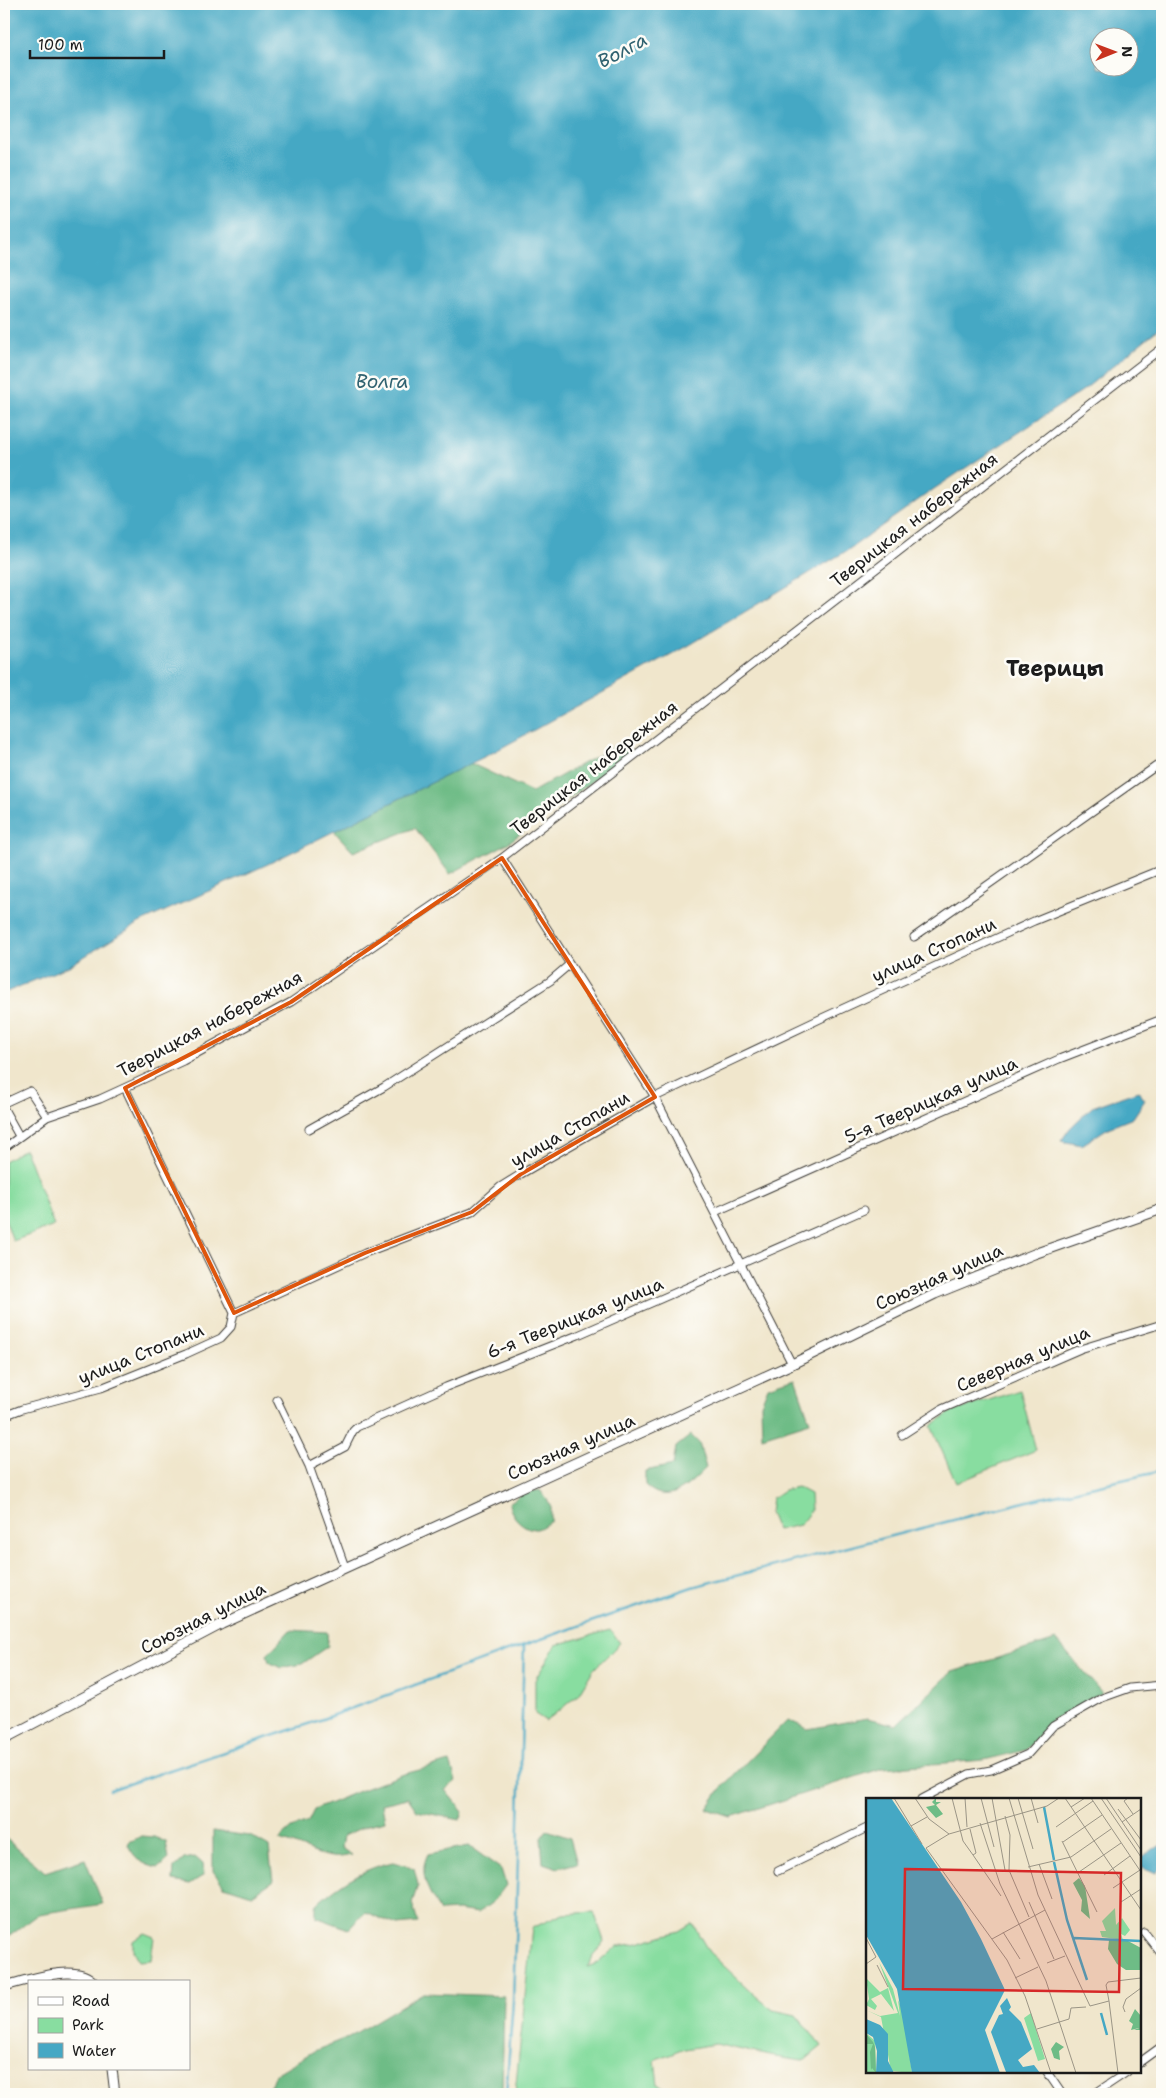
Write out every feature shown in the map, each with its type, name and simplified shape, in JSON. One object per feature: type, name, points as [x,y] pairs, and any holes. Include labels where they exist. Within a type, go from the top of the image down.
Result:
[{"type":"street","name":"Тверицкая набережная","points":[[4,1148],[47,1116],[100,1099],[125,1088],[183,1060],[291,1002],[502,858],[1162,348]]},
{"type":"street","points":[[914,937],[1162,762]]},
{"type":"street","points":[[502,858],[655,1097],[792,1364]]},
{"type":"street","name":"улица Стопани","points":[[4,1416],[22,1409],[101,1388],[221,1338],[231,1327],[234,1313],[365,1253],[472,1212],[500,1187],[520,1174],[655,1097],[1016,929],[1162,868]]},
{"type":"street","points":[[309,1129],[384,1087],[550,981],[570,964]]},
{"type":"street","name":"5-я Тверицкая улица","points":[[714,1212],[1060,1059],[1162,1020]]},
{"type":"street","points":[[125,1088],[234,1313]]},
{"type":"street","points":[[4,1103],[30,1091],[47,1116]]},
{"type":"street","points":[[4,1109],[19,1136]]},
{"type":"street","name":"Союзная улица","points":[[4,1739],[222,1624],[792,1364],[935,1294],[1034,1254],[1162,1209]]},
{"type":"street","name":"6-я Тверицкая улица","points":[[309,1466],[345,1447],[353,1431],[365,1424],[446,1387],[578,1335],[742,1265],[864,1210]]},
{"type":"street","name":"Северная улица","points":[[902,1435],[942,1409],[1080,1349],[1162,1324]]},
{"type":"street","points":[[277,1400],[309,1466],[345,1567]]},
{"type":"street","points":[[924,1798],[969,1774],[991,1770],[1028,1754],[1053,1726],[1102,1698],[1130,1688],[1162,1685]]},
{"type":"street","points":[[778,1871],[866,1828]]},
{"type":"street","points":[[1144,1932],[1162,1955]]},
{"type":"street","points":[[31,1980],[67,1972],[88,1976],[91,1980]]},
{"type":"street","points":[[4,1986],[28,1981]]},
{"type":"street","points":[[1141,2061],[1162,2046]]},
{"type":"street","points":[[112,2070],[115,2094]]},
{"type":"street","points":[[1048,2073],[1062,2094]]},
{"type":"street","points":[[1094,2094],[1125,2073]]},
{"type":"highlighted area","points":[[502,858],[655,1097],[521,1174],[472,1212],[365,1253],[234,1313],[125,1088],[291,1002]]},
{"type":"green space","points":[[627,739],[632,752],[508,843],[450,874],[415,828],[353,852],[334,831],[470,763],[532,792]]},
{"type":"green space","points":[[25,1149],[54,1226],[13,1241],[4,1216],[4,1161]]},
{"type":"green space","points":[[795,1378],[810,1422],[762,1437],[761,1404],[768,1387]]},
{"type":"green space","points":[[1020,1390],[1036,1450],[956,1483],[931,1426],[949,1413]]},
{"type":"green space","points":[[691,1435],[699,1443],[706,1468],[685,1487],[670,1494],[653,1491],[645,1485],[645,1471],[673,1465],[676,1447]]},
{"type":"green space","points":[[797,1487],[810,1494],[811,1510],[800,1525],[777,1530],[770,1513],[772,1498],[784,1490]]},
{"type":"green space","points":[[540,1490],[551,1505],[551,1521],[537,1529],[532,1529],[518,1521],[512,1513],[509,1503],[525,1492]]},
{"type":"green space","points":[[290,1630],[327,1632],[328,1646],[302,1664],[281,1668],[269,1662],[267,1655]]},
{"type":"green space","points":[[610,1630],[620,1643],[593,1670],[578,1695],[546,1721],[535,1714],[535,1680],[556,1645]]},
{"type":"green space","points":[[1056,1640],[1102,1693],[1052,1720],[1026,1750],[984,1760],[883,1768],[731,1817],[707,1809],[721,1788],[788,1720],[808,1729],[867,1718],[896,1725],[952,1672]]},
{"type":"green space","points":[[450,1762],[456,1781],[445,1790],[463,1812],[460,1820],[417,1811],[408,1798],[382,1804],[385,1821],[368,1825],[343,1836],[341,1848],[352,1855],[325,1856],[279,1840],[292,1828],[308,1822],[314,1810],[404,1774]]},
{"type":"green space","points":[[547,1830],[570,1838],[577,1863],[558,1868],[543,1863],[541,1838]]},
{"type":"green space","points":[[213,1831],[250,1836],[269,1847],[273,1881],[252,1895],[224,1886],[213,1871]]},
{"type":"green space","points":[[142,1836],[154,1837],[166,1842],[169,1859],[158,1868],[140,1861],[128,1845],[129,1842]]},
{"type":"green space","points":[[4,1837],[45,1872],[85,1859],[103,1904],[39,1914],[11,1935],[4,1936]]},
{"type":"green space","points":[[469,1846],[501,1869],[506,1885],[494,1901],[478,1913],[458,1910],[440,1911],[424,1877],[425,1862],[428,1854]]},
{"type":"green space","points":[[195,1857],[203,1864],[204,1875],[190,1884],[173,1881],[174,1868],[184,1859]]},
{"type":"green space","points":[[394,1862],[414,1868],[418,1885],[412,1903],[418,1923],[397,1925],[365,1912],[349,1929],[316,1917],[316,1905],[342,1884],[373,1868]]},
{"type":"green space","points":[[594,1912],[604,1941],[587,1967],[598,1963],[617,1946],[634,1944],[679,1931],[692,1923],[709,1952],[773,2010],[796,2015],[822,2046],[804,2061],[775,2057],[715,2044],[679,2050],[655,2060],[658,2084],[670,2094],[515,2094],[532,1928],[563,1914]]},
{"type":"green space","points":[[144,1933],[154,1937],[151,1960],[139,1961],[133,1951],[133,1941]]},
{"type":"green space","points":[[423,1993],[504,1996],[502,2094],[268,2094],[274,2075],[314,2051],[347,2038]]},
{"type":"water","name":"Волга","points":[[4,4],[1162,4],[1162,326],[1085,389],[934,489],[848,550],[688,646],[492,753],[268,864],[139,923],[69,966],[4,993]]},
{"type":"water","points":[[1138,1091],[1145,1100],[1133,1118],[1108,1128],[1082,1145],[1061,1141],[1070,1128],[1092,1107]]},
{"type":"water","points":[[1162,1845],[1162,1865],[1155,1873],[1141,1866],[1141,1857]]},
{"type":"waterway","points":[[110,1790],[317,1721],[524,1645],[692,1587],[1028,1501],[1162,1471]]},
{"type":"waterway","points":[[506,2094],[513,2001],[524,1645]]},
{"type":"district","name":"Тверицы","points":[[1055,668]]}]
